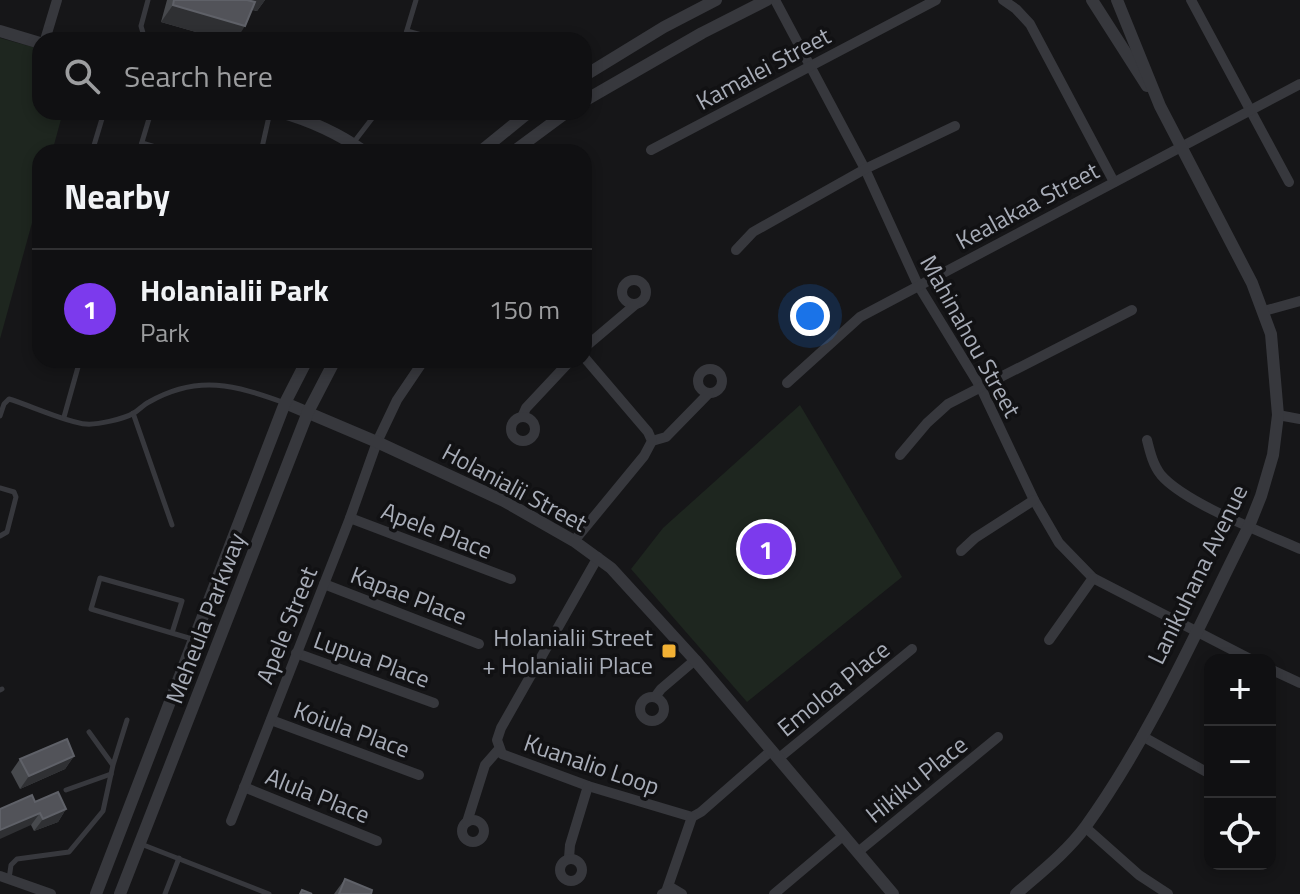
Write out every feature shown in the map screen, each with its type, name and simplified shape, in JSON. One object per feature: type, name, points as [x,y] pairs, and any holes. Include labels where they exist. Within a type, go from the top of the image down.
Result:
[{"type":"street","points":[[46,32],[57,0]]},
{"type":"street","points":[[592,71],[664,27],[716,0]]},
{"type":"street","points":[[592,96],[702,33],[767,0]]},
{"type":"street","name":"Mahinahou Street","points":[[775,0],[865,169],[918,285],[981,388],[1034,500],[1059,543],[1093,578],[1240,654]]},
{"type":"street","name":"Kamalei Street","points":[[651,150],[936,0]]},
{"type":"street","points":[[1003,0],[1030,24],[1114,182]]},
{"type":"street","name":"Lanikuhana Avenue","points":[[1016,894],[1085,827],[1142,736],[1249,526],[1273,455],[1278,415],[1274,349],[1264,311],[1160,106],[1092,0]]},
{"type":"street","name":"Lanikuhana Avenue","points":[[1117,0],[1160,106]]},
{"type":"street","points":[[1191,0],[1289,182]]},
{"type":"street","points":[[0,31],[32,39]]},
{"type":"street","name":"Kealakaa Street","points":[[787,383],[860,317],[1300,84]]},
{"type":"street","points":[[308,120],[353,143]]},
{"type":"street","points":[[490,144],[519,120]]},
{"type":"street","points":[[524,144],[556,120]]},
{"type":"street","points":[[736,250],[753,232],[865,169],[955,126]]},
{"type":"street","points":[[1264,311],[1300,301]]},
{"type":"street","points":[[592,341],[636,304]]},
{"type":"street","points":[[900,455],[948,404],[1132,310]]},
{"type":"street","points":[[592,366],[648,432],[652,441]]},
{"type":"street","name":"Meheula Parkway","points":[[96,894],[285,403],[303,368]]},
{"type":"street","name":"Meheula Parkway","points":[[120,894],[308,412],[331,368]]},
{"type":"street","name":"Apele Street","points":[[231,821],[377,442],[397,400],[419,368]]},
{"type":"street","points":[[522,417],[526,408],[564,368]]},
{"type":"street","points":[[574,541],[644,456],[652,441],[666,437],[709,393]]},
{"type":"street","name":"Holanialii Street","points":[[285,403],[504,501],[598,557],[623,578],[695,660],[893,894]]},
{"type":"street","points":[[1278,415],[1300,419]]},
{"type":"street","points":[[1147,440],[1160,473],[1174,487],[1300,549]]},
{"type":"street","points":[[961,551],[975,538],[1034,500]]},
{"type":"street","name":"Apele Place","points":[[350,518],[511,579]]},
{"type":"street","name":"Kuanalio Loop","points":[[598,557],[501,728],[497,740],[499,749],[508,757],[588,786],[692,817]]},
{"type":"street","points":[[1049,640],[1093,578]]},
{"type":"street","name":"Kapae Place","points":[[324,584],[479,644]]},
{"type":"street","name":"Emoloa Place","points":[[776,754],[912,649]]},
{"type":"street","name":"Lupua Place","points":[[296,653],[434,703]]},
{"type":"street","points":[[655,697],[695,660]]},
{"type":"street","points":[[1276,672],[1300,683]]},
{"type":"street","name":"Koiula Place","points":[[271,720],[419,775]]},
{"type":"street","points":[[1142,736],[1204,771]]},
{"type":"street","name":"Hikiku Place","points":[[858,852],[998,737]]},
{"type":"street","points":[[467,822],[485,765],[499,749]]},
{"type":"street","points":[[665,892],[692,817],[776,754]]},
{"type":"street","points":[[569,858],[588,786]]},
{"type":"street","name":"Alula Place","points":[[244,787],[377,841]]},
{"type":"street","points":[[1085,827],[1139,875],[1168,894]]},
{"type":"street","points":[[774,894],[844,835]]},
{"type":"street","points":[[5,878],[15,894]]},
{"type":"street","points":[[5,878],[51,894]]},
{"type":"street","points":[[665,892],[677,889],[682,894]]},
{"type":"lane","points":[[143,32],[141,26],[148,0]]},
{"type":"lane","points":[[411,32],[407,31],[416,0]]},
{"type":"lane","points":[[94,144],[102,120]]},
{"type":"lane","points":[[145,144],[142,143],[149,120]]},
{"type":"lane","points":[[263,144],[268,120]]},
{"type":"lane","points":[[353,143],[371,120]]},
{"type":"lane","points":[[64,417],[78,368]]},
{"type":"lane","name":"Holanialii Street","points":[[0,416],[9,399],[86,424],[116,420],[148,402],[198,383],[250,390],[285,403]]},
{"type":"lane","points":[[133,413],[172,525]]},
{"type":"lane","points":[[0,488],[14,492],[16,497],[7,532],[0,536]]},
{"type":"lane","points":[[172,633],[182,601],[100,578],[91,609],[195,640]]},
{"type":"lane","points":[[5,878],[17,859],[69,852],[103,811],[127,720]]},
{"type":"lane","points":[[89,732],[113,765]]},
{"type":"lane","points":[[66,790],[112,774]]},
{"type":"lane","points":[[140,843],[269,894]]},
{"type":"lane","points":[[165,894],[179,858]]},
{"type":"shaded area","points":[[0,38],[32,47],[32,120],[61,120],[54,144],[32,144],[32,223],[0,339]]},
{"type":"shaded area","points":[[800,405],[902,577],[747,702],[631,569],[663,528]]},
{"type":"building","points":[[174,0],[255,2],[245,26],[173,5]]},
{"type":"building","points":[[67,739],[74,756],[29,776],[20,759]]},
{"type":"building","points":[[58,792],[66,809],[43,819],[40,813],[0,830],[0,809],[32,795],[35,802]]},
{"type":"building","points":[[345,879],[372,890],[371,894],[339,894]]},
{"type":"place","name":"Holanialii Park","points":[[766,549]]},
{"type":"place","name":"Holanialii Street + Holanialii Place","points":[[669,651]]}]
